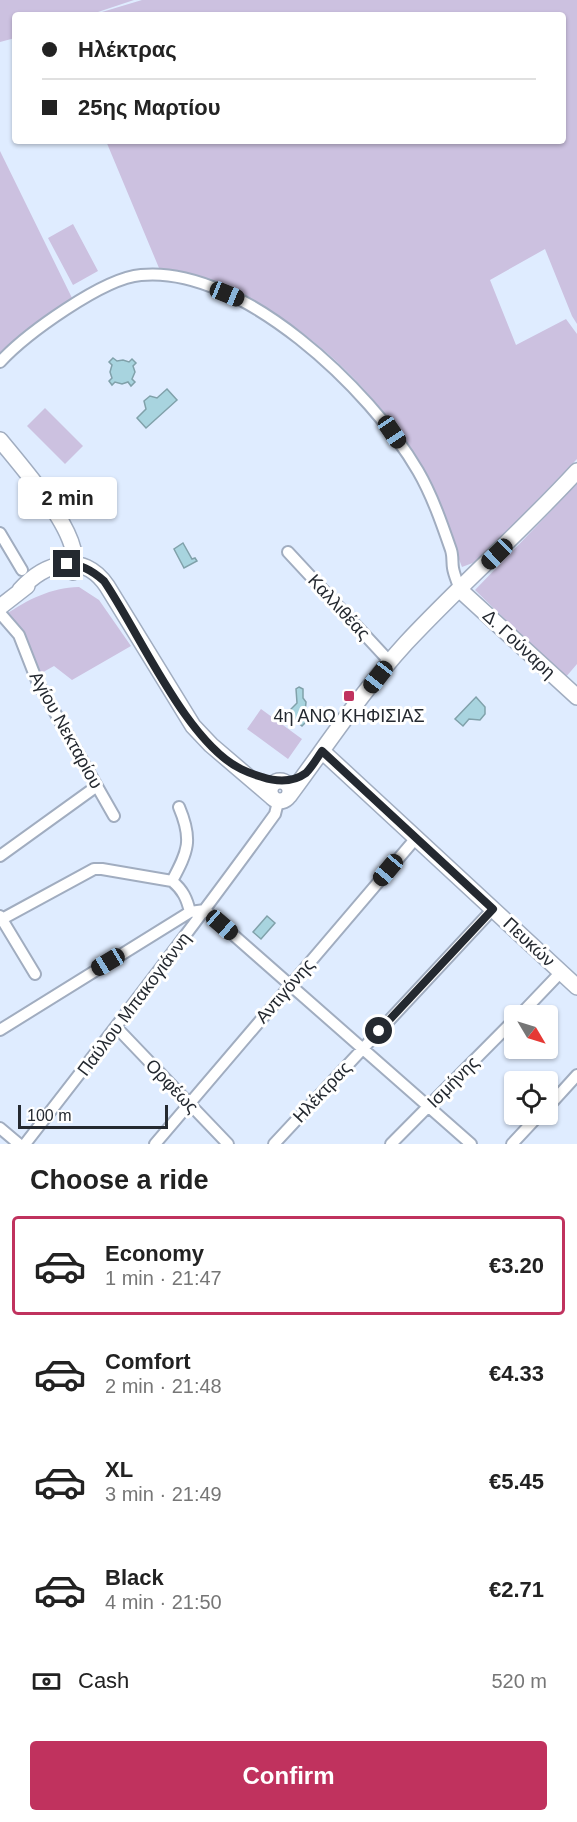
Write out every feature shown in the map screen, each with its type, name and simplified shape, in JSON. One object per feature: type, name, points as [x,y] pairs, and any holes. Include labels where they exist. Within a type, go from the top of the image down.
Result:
[{"type":"main road","points":[[0,440],[30,477],[67,530],[75,563],[113,597]]},
{"type":"main road","name":"Παύλου Μπακογιάννη","points":[[280,799],[307,772],[405,644],[539,513],[577,471]]},
{"type":"main road","points":[[75,563],[104,581],[193,726],[211,745],[239,769],[280,799],[288,786],[281,781],[239,769]]},
{"type":"main road","points":[[0,607],[36,580],[75,563]]},
{"type":"main road","name":"Δ. Γούναρη","points":[[460,590],[577,697]]},
{"type":"main road","name":"Πευκών","points":[[322,751],[577,987]]},
{"type":"main road","points":[[281,781],[295,779],[307,772]]},
{"type":"street","points":[[0,362],[14,346],[90,294],[110,284],[138,275],[172,276],[196,281],[242,300],[276,322],[333,367],[392,432],[418,471],[434,506],[452,553],[453,568],[460,590]]},
{"type":"street","points":[[0,533],[22,570]]},
{"type":"street","name":"Καλλιθέας","points":[[288,552],[390,663]]},
{"type":"street","name":"Αγίου Νεκταρίου","points":[[0,614],[19,635],[37,681],[114,816]]},
{"type":"street","points":[[0,856],[97,786]]},
{"type":"street","name":"Παύλου Μπακογιάννη","points":[[25,1144],[117,1028],[205,910],[275,814],[280,799]]},
{"type":"street","points":[[172,881],[188,841],[185,824],[178,807]]},
{"type":"street","name":"Αντιγόνης","points":[[154,1144],[416,838]]},
{"type":"street","points":[[35,974],[1,918],[94,869],[102,868],[172,881],[186,897],[190,912]]},
{"type":"street","name":"Ηλέκτρας","points":[[274,1144],[493,909]]},
{"type":"street","points":[[0,1030],[190,912],[205,910],[471,1144]]},
{"type":"street","points":[[530,1005],[561,972]]},
{"type":"street","name":"Ορφέως","points":[[117,1028],[228,1144]]},
{"type":"street","name":"Ισμήνης","points":[[392,1144],[504,1030]]},
{"type":"street","points":[[558,1096],[577,1075]]},
{"type":"street","points":[[512,1144],[530,1125]]},
{"type":"street","points":[[0,1128],[19,1144]]},
{"type":"shaded area","points":[[0,0],[134,0],[98,12],[12,12],[12,39],[0,42]]},
{"type":"shaded area","points":[[142,0],[577,0],[577,324],[545,249],[490,280],[516,345],[566,319],[577,334],[577,459],[478,561],[462,567],[435,498],[415,459],[379,407],[335,360],[284,320],[257,303],[221,286],[159,268],[107,144],[566,144],[566,12],[102,12]]},
{"type":"shaded area","points":[[0,151],[73,300],[0,357]]},
{"type":"shaded area","points":[[73,224],[98,271],[73,285],[48,238]]},
{"type":"shaded area","points":[[113,358],[117,361],[129,362],[132,359],[136,363],[133,366],[135,372],[132,379],[135,382],[131,386],[128,382],[122,384],[115,382],[112,385],[109,381],[112,378],[110,372],[112,365],[109,362]]},
{"type":"shaded area","points":[[167,389],[177,400],[146,428],[137,418],[146,409],[144,401],[150,396],[157,398]]},
{"type":"shaded area","points":[[45,408],[83,446],[65,464],[27,426]]},
{"type":"shaded area","points":[[577,484],[577,664],[565,678],[475,590]]},
{"type":"shaded area","points":[[183,543],[192,559],[195,558],[197,561],[184,568],[174,549]]},
{"type":"shaded area","points":[[79,587],[99,600],[131,646],[72,680],[54,666],[38,675],[5,615],[40,595]]},
{"type":"shaded area","points":[[299,687],[303,689],[303,698],[306,702],[305,713],[309,719],[302,726],[290,716],[291,709],[297,703],[296,689]]},
{"type":"shaded area","points":[[476,697],[485,707],[485,714],[480,720],[469,719],[463,726],[455,719]]},
{"type":"shaded area","points":[[261,709],[302,739],[288,759],[247,729]]},
{"type":"shaded area","points":[[267,916],[275,923],[261,939],[253,932]]},
{"type":"place","name":"4η ΑΝΩ ΚΗΦΙΣΙΑΣ","points":[[349,696]]},
{"type":"route","points":[[67,564],[74,564],[91,571],[104,581],[193,726],[239,769],[264,778],[288,781],[307,772],[322,751],[493,909],[379,1031]]}]
